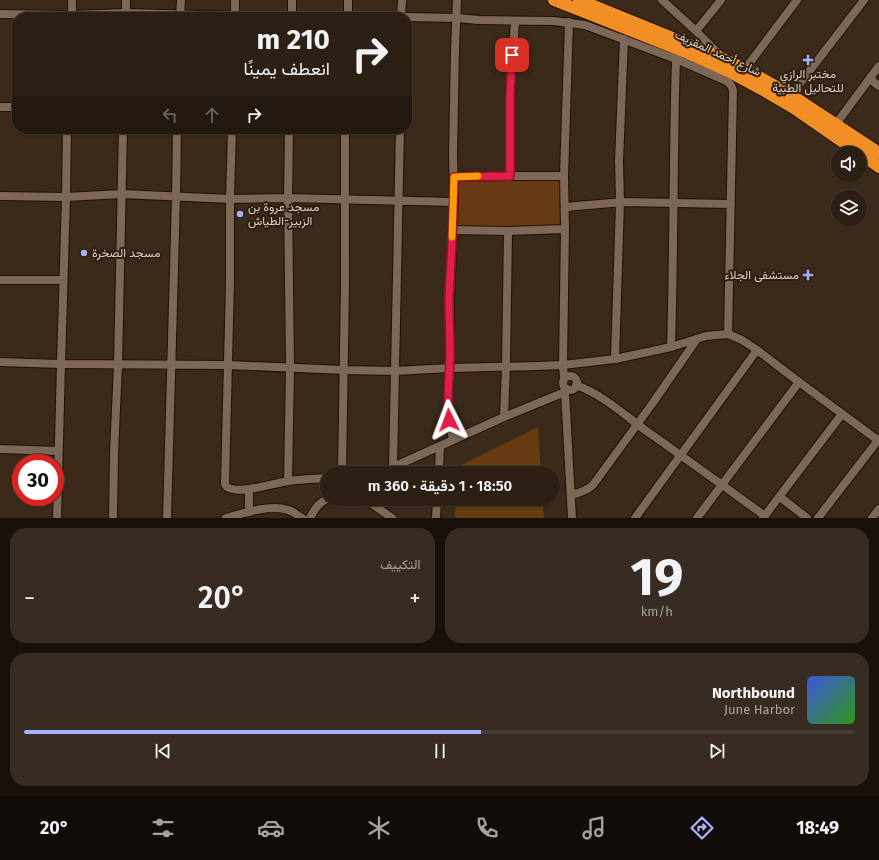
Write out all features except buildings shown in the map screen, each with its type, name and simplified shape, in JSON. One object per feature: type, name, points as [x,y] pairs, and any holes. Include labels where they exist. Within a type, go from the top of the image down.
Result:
[{"type":"highway","name":"شارع أحمد المقريف","points":[[554,0],[688,53],[728,71],[794,108],[850,146]]},
{"type":"highway","name":"شارع أحمد المقريف","points":[[580,0],[745,69],[791,95],[879,153]]},
{"type":"highway","name":"شارع أحمد المقريف","points":[[867,159],[879,168]]},
{"type":"street","points":[[72,0],[72,12]]},
{"type":"street","points":[[126,0],[126,12]]},
{"type":"street","points":[[180,0],[180,12]]},
{"type":"street","points":[[235,0],[235,12]]},
{"type":"street","points":[[292,0],[292,12]]},
{"type":"street","points":[[348,0],[348,12]]},
{"type":"street","points":[[401,12],[402,0]]},
{"type":"street","points":[[453,440],[448,410],[448,390],[450,368],[450,298],[454,202],[453,152],[457,0]]},
{"type":"street","points":[[662,0],[696,31],[723,59]]},
{"type":"street","points":[[696,31],[721,0]]},
{"type":"street","points":[[745,69],[797,0]]},
{"type":"street","points":[[791,95],[864,0]]},
{"type":"street","points":[[0,14],[12,14]]},
{"type":"street","points":[[412,17],[554,21],[585,25],[722,79],[732,86],[728,334]]},
{"type":"street","points":[[510,176],[510,98],[515,21]]},
{"type":"street","points":[[569,22],[564,176],[565,229],[562,365],[564,379],[563,385],[566,391],[572,518]]},
{"type":"street","points":[[615,359],[620,202],[619,161],[624,40]]},
{"type":"street","points":[[671,347],[676,60]]},
{"type":"street","points":[[836,124],[879,66]]},
{"type":"street","points":[[870,79],[879,86]]},
{"type":"street","points":[[0,107],[12,107]]},
{"type":"street","points":[[57,518],[67,134]]},
{"type":"street","points":[[113,518],[123,134]]},
{"type":"street","points":[[167,518],[177,134]]},
{"type":"street","points":[[232,134],[226,484],[227,487],[232,490],[249,489],[288,481],[320,479]]},
{"type":"street","points":[[288,481],[290,368],[288,198],[289,134]]},
{"type":"street","points":[[342,466],[345,134]]},
{"type":"street","points":[[393,466],[400,134]]},
{"type":"street","points":[[454,177],[564,176]]},
{"type":"street","points":[[0,196],[66,197],[122,194],[230,199],[288,198],[454,202]]},
{"type":"street","points":[[565,206],[620,202],[731,204]]},
{"type":"street","points":[[452,230],[508,231],[565,229]]},
{"type":"street","points":[[504,417],[508,231]]},
{"type":"street","points":[[0,280],[63,280]]},
{"type":"street","points":[[0,362],[118,365],[228,365],[395,371],[562,365],[615,359],[671,347],[706,336],[728,334],[742,340],[757,350],[879,440],[818,518]]},
{"type":"street","points":[[571,495],[588,490],[593,485],[638,424],[697,339]]},
{"type":"street","points":[[635,518],[757,350]]},
{"type":"street","points":[[564,379],[569,376],[573,377],[576,380],[576,385]]},
{"type":"street","points":[[697,518],[799,382]]},
{"type":"street","points":[[576,385],[596,394],[612,404],[680,455],[722,484],[764,517],[842,414]]},
{"type":"street","points":[[395,466],[504,417],[572,389],[576,385]]},
{"type":"street","points":[[439,466],[440,446]]},
{"type":"street","points":[[0,449],[58,450]]},
{"type":"street","points":[[249,489],[249,512]]},
{"type":"street","points":[[780,496],[807,518]]},
{"type":"street","points":[[310,518],[320,504]]},
{"type":"street","points":[[375,506],[392,518]]},
{"type":"street","points":[[436,518],[437,506]]},
{"type":"street","points":[[226,518],[267,508],[282,508],[289,510],[302,518]]},
{"type":"street","points":[[872,518],[879,509]]},
{"type":"shaded area","points":[[564,176],[564,229],[453,229],[454,177]]},
{"type":"shaded area","points":[[538,427],[541,466],[459,466]]},
{"type":"shaded area","points":[[456,506],[543,506],[544,518],[455,518]]},
{"type":"slow traffic","points":[[452,237],[454,177],[478,176]]},
{"type":"place","name":"مختبر الرازي للتحاليل الطبية","points":[[808,60]]},
{"type":"place","name":"مسجد عروة بن الزبير-الطياش","points":[[240,214]]},
{"type":"place","name":"مسجد الصخرة","points":[[84,253]]},
{"type":"place","name":"مستشفى الجلاء","points":[[808,275]]},
{"type":"route","points":[[449,420],[449,315],[454,177],[510,176],[510,98],[512,55]]}]
